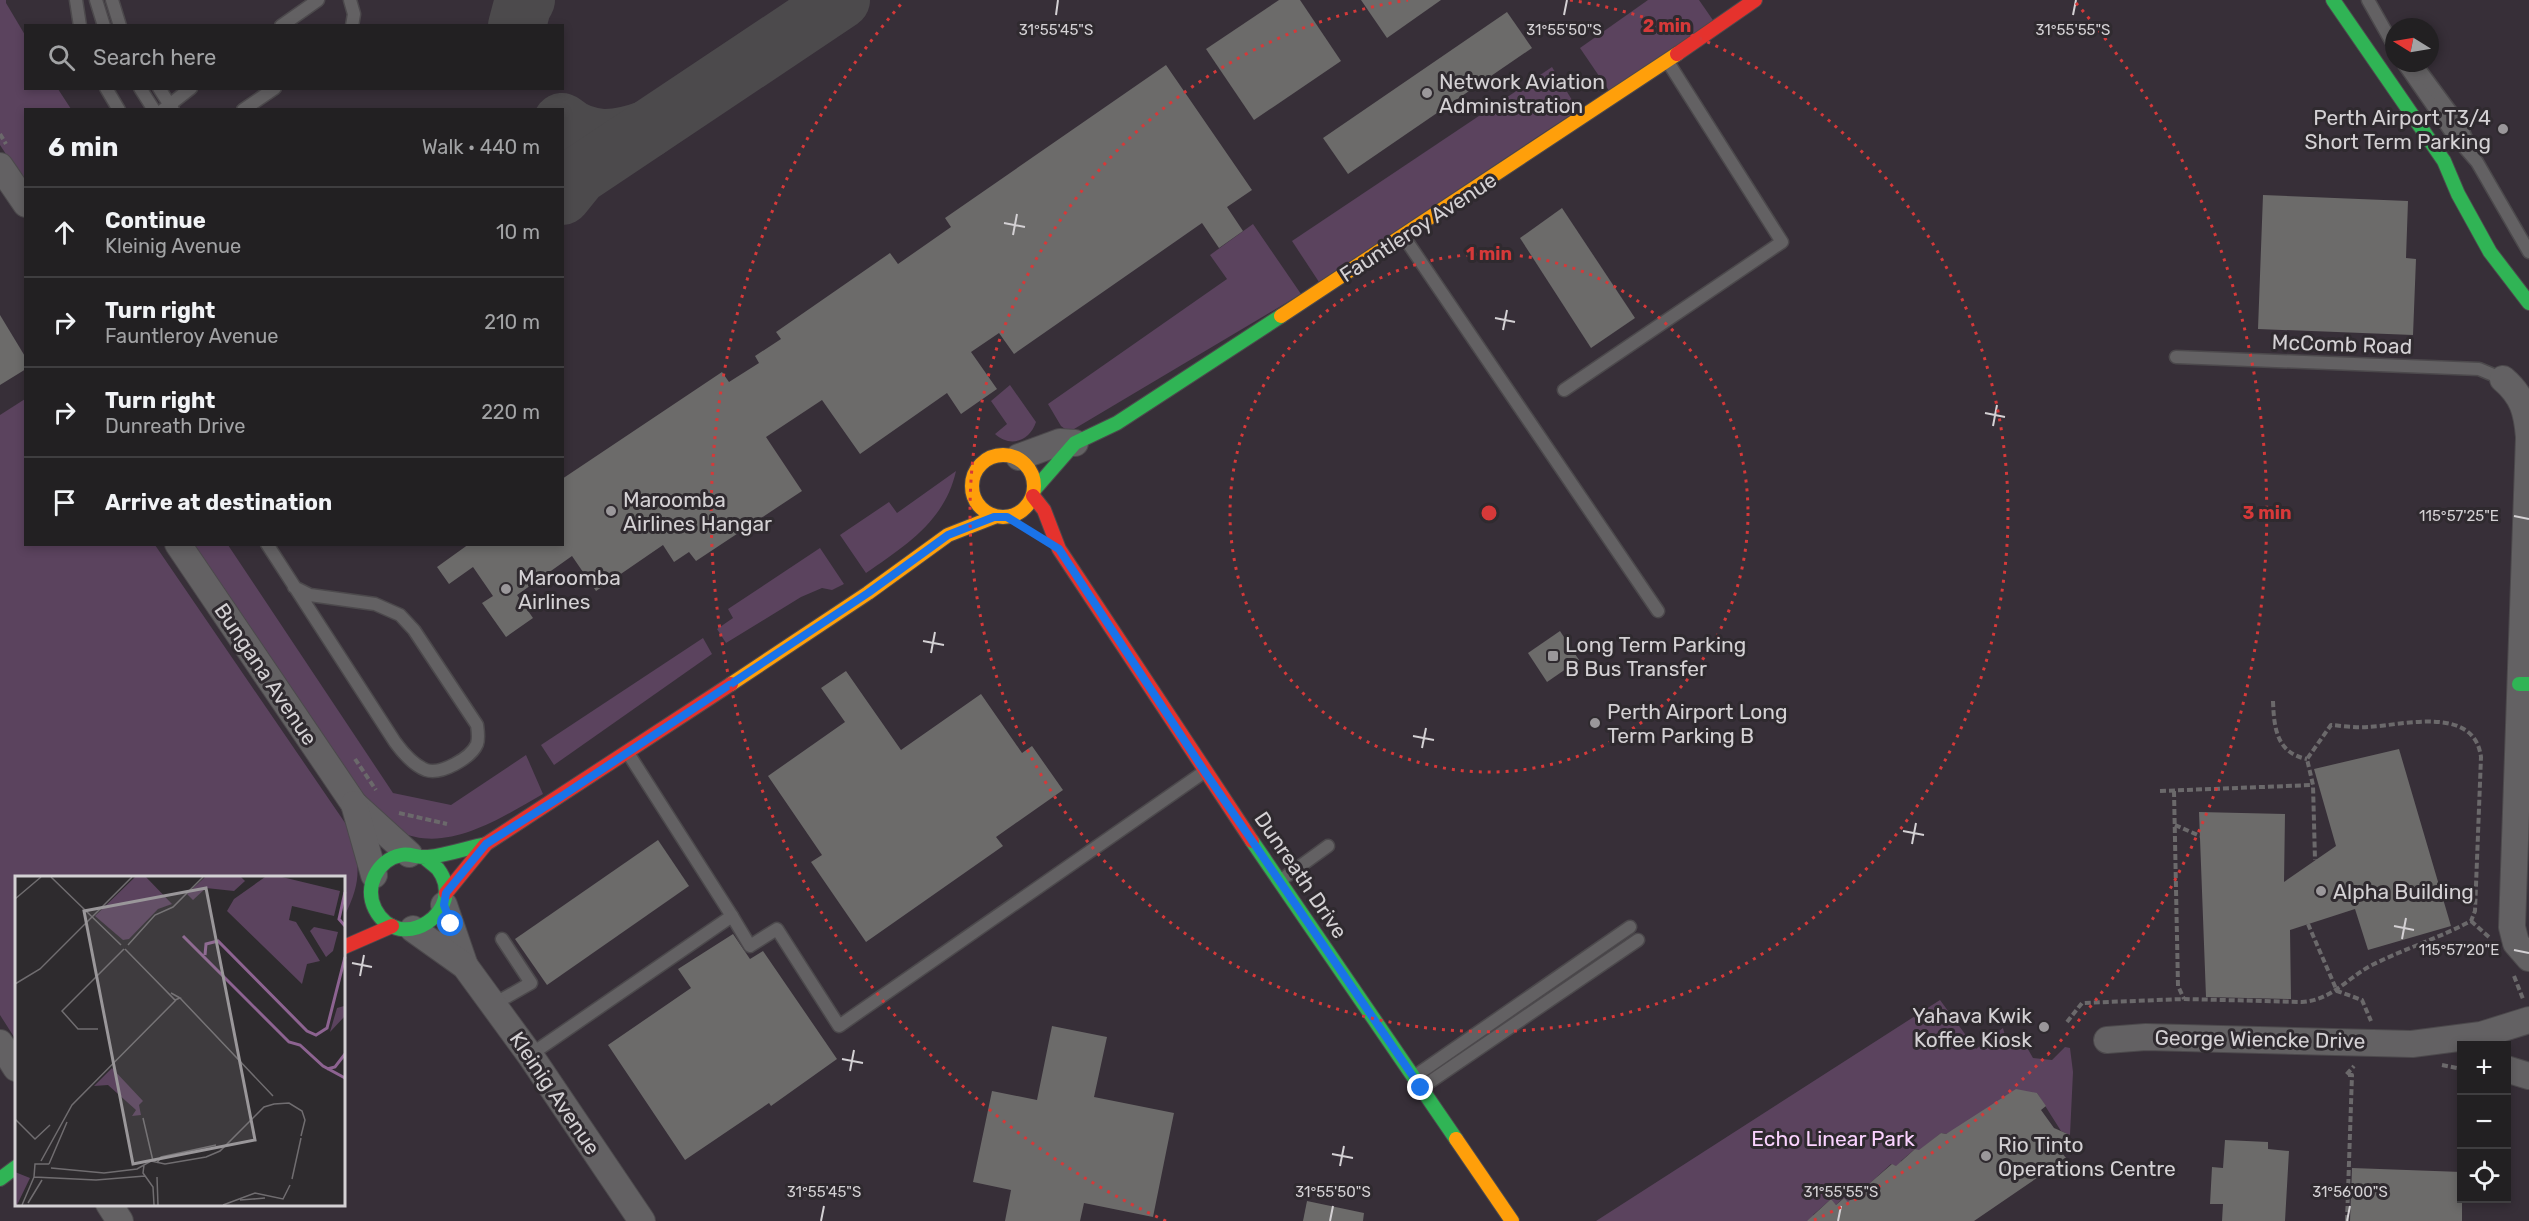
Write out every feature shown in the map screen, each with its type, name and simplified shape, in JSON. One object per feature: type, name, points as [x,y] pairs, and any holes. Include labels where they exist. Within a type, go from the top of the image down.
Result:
[{"type":"main road","name":"Fauntleroy Avenue","points":[[1034,493],[1075,443],[1117,423],[1668,61],[1755,0]]},
{"type":"main road","points":[[2333,0],[2444,161],[2458,194],[2490,252],[2529,303]]},
{"type":"main road","points":[[345,947],[402,928],[429,923],[486,844],[628,753],[868,593],[948,535],[1024,509],[1034,493],[1032,475],[1019,457],[1001,454],[985,459],[974,473],[971,491],[948,535]]},
{"type":"main road","points":[[971,491],[980,508],[1022,525]]},
{"type":"main road","name":"Dunreath Drive","points":[[1034,493],[1044,510],[1059,549],[1205,772],[1512,1221]]},
{"type":"main road","name":"Dunreath Drive","points":[[1040,537],[1059,549]]},
{"type":"main road","points":[[360,912],[372,885],[387,861],[398,856],[417,856],[486,844]]},
{"type":"main road","points":[[417,856],[440,871],[445,899]]},
{"type":"main road","points":[[372,885],[377,913],[402,928]]},
{"type":"main road","points":[[0,1179],[15,1168]]},
{"type":"street","points":[[0,166],[24,201]]},
{"type":"street","points":[[2503,379],[2513,388],[2524,405],[2529,437],[2524,684],[2512,927],[2513,951]]},
{"type":"street","name":"Fauntleroy Avenue","points":[[1019,457],[1060,442],[1075,443]]},
{"type":"street","name":"Bungana Avenue","points":[[179,546],[354,804],[417,856]]},
{"type":"street","name":"Bungana Avenue","points":[[354,804],[372,885]]},
{"type":"street","name":"Kleinig Avenue","points":[[445,899],[465,966],[530,1055],[642,1221]]},
{"type":"street","name":"Kleinig Avenue","points":[[402,928],[465,966]]},
{"type":"street","name":"George Wiencke Drive","points":[[2107,1040],[2146,1037],[2412,1044],[2481,1035],[2523,1012]]},
{"type":"street","points":[[0,1043],[15,1066]]},
{"type":"street","name":"George Wiencke Drive","points":[[2412,1044],[2457,1055]]},
{"type":"street","points":[[2511,1071],[2529,1076]]},
{"type":"street","points":[[110,1206],[120,1221]]},
{"type":"lane","points":[[76,0],[80,24]]},
{"type":"lane","points":[[96,0],[103,24]]},
{"type":"lane","points":[[112,0],[119,24]]},
{"type":"lane","points":[[284,24],[318,0]]},
{"type":"lane","points":[[350,0],[354,14],[352,24]]},
{"type":"lane","points":[[1733,15],[1748,0]]},
{"type":"lane","points":[[2368,0],[2385,24]]},
{"type":"lane","points":[[2377,13],[2385,29]]},
{"type":"lane","points":[[1564,390],[1782,242],[1668,61]]},
{"type":"lane","points":[[2409,72],[2451,132],[2477,162]]},
{"type":"lane","points":[[2422,72],[2460,124],[2477,162],[2529,252]]},
{"type":"lane","points":[[107,90],[118,108]]},
{"type":"lane","points":[[141,90],[153,108]]},
{"type":"lane","points":[[160,90],[169,108],[189,90]]},
{"type":"lane","points":[[246,108],[272,90]]},
{"type":"lane","points":[[1404,236],[1658,611]]},
{"type":"lane","name":"McComb Road","points":[[2176,357],[2479,369],[2503,379]]},
{"type":"lane","points":[[268,546],[294,587],[394,742],[407,757],[419,766],[438,771],[446,770],[473,750],[478,743],[477,726],[414,630],[400,615],[375,604],[310,595],[294,587]]},
{"type":"lane","points":[[628,753],[750,946],[777,929],[838,1026],[1205,772]]},
{"type":"lane","points":[[1280,881],[1328,846]]},
{"type":"lane","points":[[530,1055],[732,916]]},
{"type":"lane","points":[[1418,1082],[1630,927]]},
{"type":"lane","points":[[494,1004],[531,983],[502,939]]},
{"type":"lane","points":[[1418,1082],[1638,940]]},
{"type":"path","points":[[2273,700],[2274,726],[2282,745],[2294,755],[2307,759]]},
{"type":"path","points":[[2067,1022],[2082,1003],[2184,999],[2311,1001],[2337,991],[2370,966],[2470,921],[2475,911],[2481,757],[2479,746],[2470,733],[2451,723],[2402,722],[2367,727],[2331,725],[2307,759],[2313,785],[2315,860]]},
{"type":"path","points":[[350,752],[377,792]]},
{"type":"path","points":[[2160,791],[2313,785]]},
{"type":"path","points":[[2174,790],[2178,986],[2184,999]]},
{"type":"path","points":[[390,812],[457,826]]},
{"type":"path","points":[[2175,825],[2200,836]]},
{"type":"path","points":[[2470,921],[2490,938],[2513,951],[2523,999],[2523,1012]]},
{"type":"path","points":[[2308,924],[2337,991],[2362,1000],[2374,1029],[2373,1042]]},
{"type":"path","points":[[2346,1075],[2352,1075],[2346,1221]]},
{"type":"shaded area","points":[[0,0],[2529,0],[2529,1221],[0,1221]]},
{"type":"green space","points":[[0,0],[6,0],[24,33],[24,90],[59,90],[70,108],[24,108],[24,181],[0,145]]},
{"type":"green space","points":[[1648,0],[1699,0],[1717,26],[1614,98],[1580,48]]},
{"type":"green space","points":[[1552,67],[1578,110],[1319,282],[1292,241]]},
{"type":"green space","points":[[1253,224],[1301,294],[1069,432],[1061,426],[1048,404],[1227,279],[1210,255]]},
{"type":"green space","points":[[1010,385],[1036,422],[1024,438],[1007,441],[995,434],[1007,424],[991,401]]},
{"type":"green space","points":[[24,400],[24,546],[156,546],[352,833],[357,857],[354,895],[345,915],[345,876],[15,876],[15,1038],[0,1015],[0,415]]},
{"type":"green space","points":[[956,471],[951,489],[943,504],[922,531],[866,573],[840,535],[889,502],[897,513]]},
{"type":"green space","points":[[189,546],[229,546],[393,793],[451,805],[526,755],[543,794],[474,830],[436,839],[417,837],[398,831],[379,817]]},
{"type":"green space","points":[[820,548],[844,584],[832,590],[822,588],[801,597],[726,643],[717,629],[733,618],[728,609]]},
{"type":"green space","points":[[703,638],[712,654],[554,765],[541,745]]},
{"type":"green space","name":"Echo Linear Park","points":[[1940,1000],[1976,1049],[2003,1028],[2007,1043],[2017,1048],[2025,1044],[2033,1058],[2052,1060],[2065,1047],[2070,1048],[2073,1072],[2070,1135],[2061,1131],[2037,1093],[1946,1134],[1941,1133],[1925,1146],[1928,1151],[1925,1154],[1915,1149],[1901,1161],[1900,1168],[1891,1164],[1868,1185],[1872,1189],[1862,1219],[1843,1198],[1836,1205],[1830,1200],[1813,1215],[1818,1221],[1596,1221]]},
{"type":"building","points":[[1279,0],[1300,0],[1341,61],[1254,120],[1206,49]]},
{"type":"building","points":[[1361,0],[1441,0],[1387,38]]},
{"type":"building","name":"Network Aviation Administration","points":[[1507,12],[1532,48],[1348,174],[1323,138]]},
{"type":"building","points":[[1166,65],[1252,190],[1227,207],[1243,231],[1219,248],[1202,223],[1014,354],[999,333],[971,352],[997,389],[961,414],[947,393],[860,454],[822,400],[766,437],[802,491],[696,561],[689,552],[674,562],[663,545],[596,591],[572,556],[517,595],[533,618],[506,637],[482,603],[493,596],[473,567],[449,584],[437,567],[466,546],[564,546],[564,478],[722,372],[729,382],[759,363],[755,356],[781,339],[776,332],[890,253],[898,264],[951,227],[945,218]]},
{"type":"building","points":[[2263,195],[2408,201],[2406,258],[2416,259],[2413,335],[2258,329]]},
{"type":"building","points":[[1562,208],[1635,318],[1591,348],[1520,238]]},
{"type":"building","points":[[0,315],[24,355],[24,370],[0,385]]},
{"type":"building","name":"Long Term Parking B Bus Transfer","points":[[1560,631],[1579,660],[1547,682],[1528,653]]},
{"type":"building","points":[[846,671],[901,750],[981,694],[1022,753],[1032,746],[1063,790],[996,837],[1003,846],[866,942],[811,862],[822,855],[768,776],[845,722],[821,688]]},
{"type":"building","name":"Alpha Building","points":[[2399,749],[2451,926],[2368,950],[2355,909],[2290,930],[2291,999],[2206,997],[2199,812],[2285,814],[2284,882],[2336,846],[2314,769]]},
{"type":"building","points":[[658,840],[689,886],[547,985],[515,939]]},
{"type":"building","points":[[733,934],[750,959],[763,951],[837,1059],[771,1106],[769,1103],[685,1160],[608,1045],[691,988],[678,969]]},
{"type":"building","points":[[1052,1026],[1107,1037],[1094,1097],[1174,1113],[1153,1217],[1084,1203],[1080,1221],[1005,1221],[1011,1190],[973,1182],[992,1091],[1037,1100]]},
{"type":"building","name":"Rio Tinto Operations Centre","points":[[2016,1089],[2037,1093],[2046,1106],[2041,1110],[2054,1128],[2070,1135],[2062,1153],[2066,1158],[1974,1221],[1807,1221],[1831,1199],[1836,1205],[1844,1198],[1848,1202],[1892,1164],[1896,1166],[1915,1149],[1919,1150],[1941,1133],[1946,1134]]},
{"type":"building","points":[[2225,1140],[2268,1142],[2268,1149],[2289,1151],[2285,1221],[2222,1221],[2223,1204],[2210,1204],[2212,1167],[2223,1168]]},
{"type":"building","points":[[2352,1168],[2457,1172],[2457,1203],[2462,1203],[2462,1221],[2350,1221]]},
{"type":"building","points":[[1307,1201],[1364,1213],[1363,1221],[1303,1221]]},
{"type":"taxiway","points":[[518,24],[526,0]]},
{"type":"taxiway","points":[[564,194],[579,175],[841,0]]},
{"type":"taxiway","points":[[564,123],[582,134],[604,138],[626,136],[648,129]]},
{"type":"traffic: fast","points":[[2333,0],[2444,161],[2458,194],[2490,252],[2529,303]]},
{"type":"traffic: fast","points":[[1034,490],[1075,443],[1117,423],[1281,316]]},
{"type":"traffic: fast","points":[[2519,684],[2529,684]]},
{"type":"traffic: fast","points":[[1252,841],[1456,1139]]},
{"type":"traffic: fast","points":[[424,857],[426,858],[438,869],[445,884],[445,899],[438,912],[428,922],[414,928],[400,929],[386,923],[375,909],[371,892],[375,876],[385,862],[401,855],[428,857],[486,844]]},
{"type":"traffic: fast","points":[[0,1179],[15,1168]]},
{"type":"traffic: slow","points":[[1281,316],[1677,54]]},
{"type":"traffic: slow","points":[[997,455],[1009,455],[1025,464],[1032,474],[1034,486],[1032,498],[1025,508],[1009,517],[997,517],[986,512],[977,503],[972,492],[972,480],[977,469],[986,460],[997,455]]},
{"type":"traffic: slow","points":[[731,684],[868,593],[948,535],[994,517]]},
{"type":"traffic: slow","points":[[1456,1139],[1512,1221]]},
{"type":"traffic: jam","points":[[1677,54],[1755,0]]},
{"type":"traffic: jam","points":[[1033,496],[1044,510],[1059,549],[1252,841]]},
{"type":"traffic: jam","points":[[446,893],[486,844],[731,684]]},
{"type":"traffic: jam","points":[[345,947],[392,926]]},
{"type":"place","name":"Network Aviation Administration","points":[[1427,93]]},
{"type":"place","name":"Perth Airport T3/4 Short Term Parking","points":[[2503,129]]},
{"type":"place","name":"Maroomba Airlines Hangar","points":[[611,511]]},
{"type":"place","name":"Maroomba Airlines","points":[[506,589]]},
{"type":"place","name":"Long Term Parking B Bus Transfer","points":[[1553,656]]},
{"type":"place","name":"Perth Airport Long Term Parking B","points":[[1595,723]]},
{"type":"place","name":"Alpha Building","points":[[2321,891]]},
{"type":"place","name":"Yahava Kwik Koffee Kiosk","points":[[2044,1027]]},
{"type":"place","name":"Rio Tinto Operations Centre","points":[[1986,1156]]},
{"type":"route","points":[[451,924],[444,905],[446,893],[486,844],[868,593],[948,535],[994,517],[1007,517],[1059,549],[1205,772],[1421,1088]]}]
